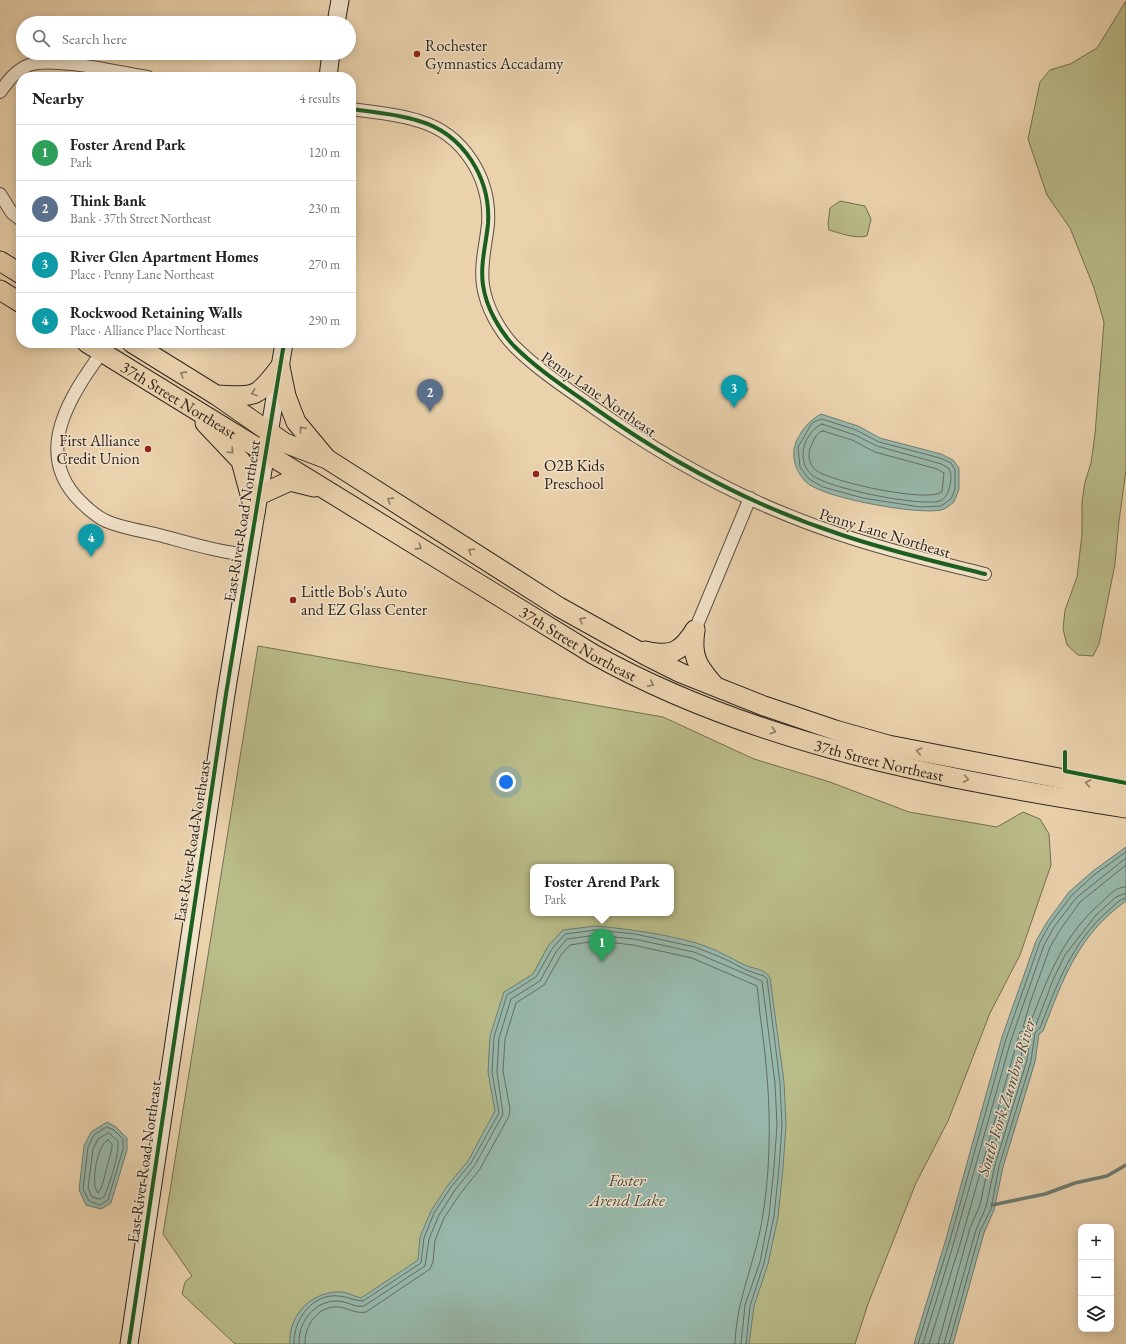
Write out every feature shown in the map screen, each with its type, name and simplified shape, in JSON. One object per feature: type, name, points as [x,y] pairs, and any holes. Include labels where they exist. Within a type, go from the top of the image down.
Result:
[{"type":"main road","points":[[0,261],[16,271]]},
{"type":"main road","points":[[0,290],[16,300]]},
{"type":"main road","name":"37th Street Northeast","points":[[94,348],[624,672],[718,712],[836,752],[897,766],[1126,808]]},
{"type":"main road","name":"37th Street Northeast","points":[[141,348],[216,395],[285,443],[326,459],[559,607],[654,659],[771,709],[835,730],[888,745],[1126,791]]},
{"type":"main road","points":[[216,395],[251,395],[257,393],[266,386],[280,367]]},
{"type":"main road","points":[[280,367],[286,396],[296,422],[326,459]]},
{"type":"main road","points":[[196,411],[211,431],[240,461],[255,513]]},
{"type":"main road","points":[[259,495],[290,481],[330,492]]},
{"type":"main road","points":[[608,634],[644,651],[665,653],[685,645],[695,630]]},
{"type":"main road","points":[[695,630],[693,652],[696,661],[717,687]]},
{"type":"street","points":[[337,16],[340,0]]},
{"type":"street","points":[[329,72],[331,60]]},
{"type":"street","points":[[17,72],[30,64],[39,62],[59,63],[116,72]]},
{"type":"street","points":[[0,92],[16,73]]},
{"type":"street","name":"Penny Lane Northeast","points":[[356,110],[405,117],[432,125],[454,141],[474,163],[486,189],[488,205],[488,224],[482,269],[485,296],[496,321],[514,346],[567,388],[612,421],[678,462],[750,498],[841,535],[888,549],[985,574]]},
{"type":"street","points":[[0,194],[12,213],[16,216]]},
{"type":"street","points":[[94,348],[67,405],[61,423],[57,444],[59,463],[68,489],[86,507],[106,521],[213,549],[248,555]]},
{"type":"street","name":"East River Road Northeast","points":[[129,1344],[248,555],[283,348]]},
{"type":"street","points":[[695,630],[750,498]]},
{"type":"green space","points":[[1126,1],[1126,470],[1115,564],[1099,644],[1093,656],[1078,655],[1067,645],[1063,629],[1065,610],[1077,577],[1082,534],[1082,502],[1085,482],[1091,463],[1095,434],[1104,322],[1094,288],[1070,228],[1047,195],[1028,139],[1040,82],[1050,70],[1070,64],[1097,48]]},
{"type":"green space","points":[[840,201],[865,206],[871,219],[867,236],[852,236],[829,230],[828,224],[830,208]]},
{"type":"green space","points":[[258,646],[663,717],[754,759],[830,782],[909,812],[997,827],[1023,812],[1040,819],[1049,834],[1051,865],[1020,955],[990,1013],[948,1121],[916,1183],[868,1304],[855,1344],[235,1344],[182,1294],[185,1282],[192,1276],[163,1234]]},
{"type":"water","points":[[737,376],[746,381],[743,386],[748,389],[743,397],[724,387],[728,379],[733,381]]},
{"type":"water","points":[[821,414],[858,426],[880,438],[941,454],[953,460],[959,468],[959,489],[954,502],[941,510],[929,511],[892,508],[850,499],[815,488],[802,478],[796,468],[794,451],[797,440],[804,428],[813,419]]},
{"type":"water","name":"South Fork Zumbro River","points":[[1126,847],[1126,901],[1109,914],[1084,943],[1065,976],[1043,1031],[1039,1034],[1035,1062],[1003,1167],[994,1210],[984,1233],[953,1344],[914,1344],[946,1239],[1002,1037],[1036,941],[1047,922],[1069,892],[1093,871]]},
{"type":"water","name":"Foster Arend Lake","points":[[596,926],[646,932],[703,945],[747,966],[763,971],[770,978],[784,1082],[786,1125],[778,1217],[768,1264],[754,1306],[749,1344],[290,1344],[290,1334],[293,1324],[303,1308],[310,1302],[327,1293],[337,1292],[346,1293],[361,1298],[418,1260],[420,1237],[431,1211],[448,1185],[468,1161],[495,1111],[488,1072],[490,1036],[504,992],[533,974],[548,946],[563,930]]},
{"type":"water","points":[[107,1122],[116,1127],[127,1138],[127,1150],[111,1203],[101,1209],[86,1205],[79,1190],[84,1146],[91,1132]]},
{"type":"waterway","points":[[992,1205],[1045,1194],[1075,1183],[1107,1176],[1126,1165]]},
{"type":"cycle path","points":[[356,110],[403,117],[435,127],[449,136],[472,160],[485,191],[488,207],[488,224],[482,270],[483,285],[487,302],[494,318],[508,340],[532,363],[552,378],[651,446],[744,496],[809,523],[860,541],[985,574]]},
{"type":"cycle path","points":[[129,1344],[226,694],[283,348]]},
{"type":"cycle path","points":[[1065,752],[1065,771],[1126,783]]},
{"type":"place","name":"Rochester Gymnastics Accadamy","points":[[417,54]]},
{"type":"place","name":"River Glen Apartment Homes","points":[[734,408]]},
{"type":"place","name":"Think Bank","points":[[430,412]]},
{"type":"place","name":"First Alliance Credit Union","points":[[148,449]]},
{"type":"place","name":"O2B Kids Preschool","points":[[536,474]]},
{"type":"place","name":"Rockwood Retaining Walls","points":[[91,557]]},
{"type":"place","name":"Little Bob's Auto and EZ Glass Center","points":[[293,600]]},
{"type":"place","name":"Foster Arend Park","points":[[602,962]]}]
